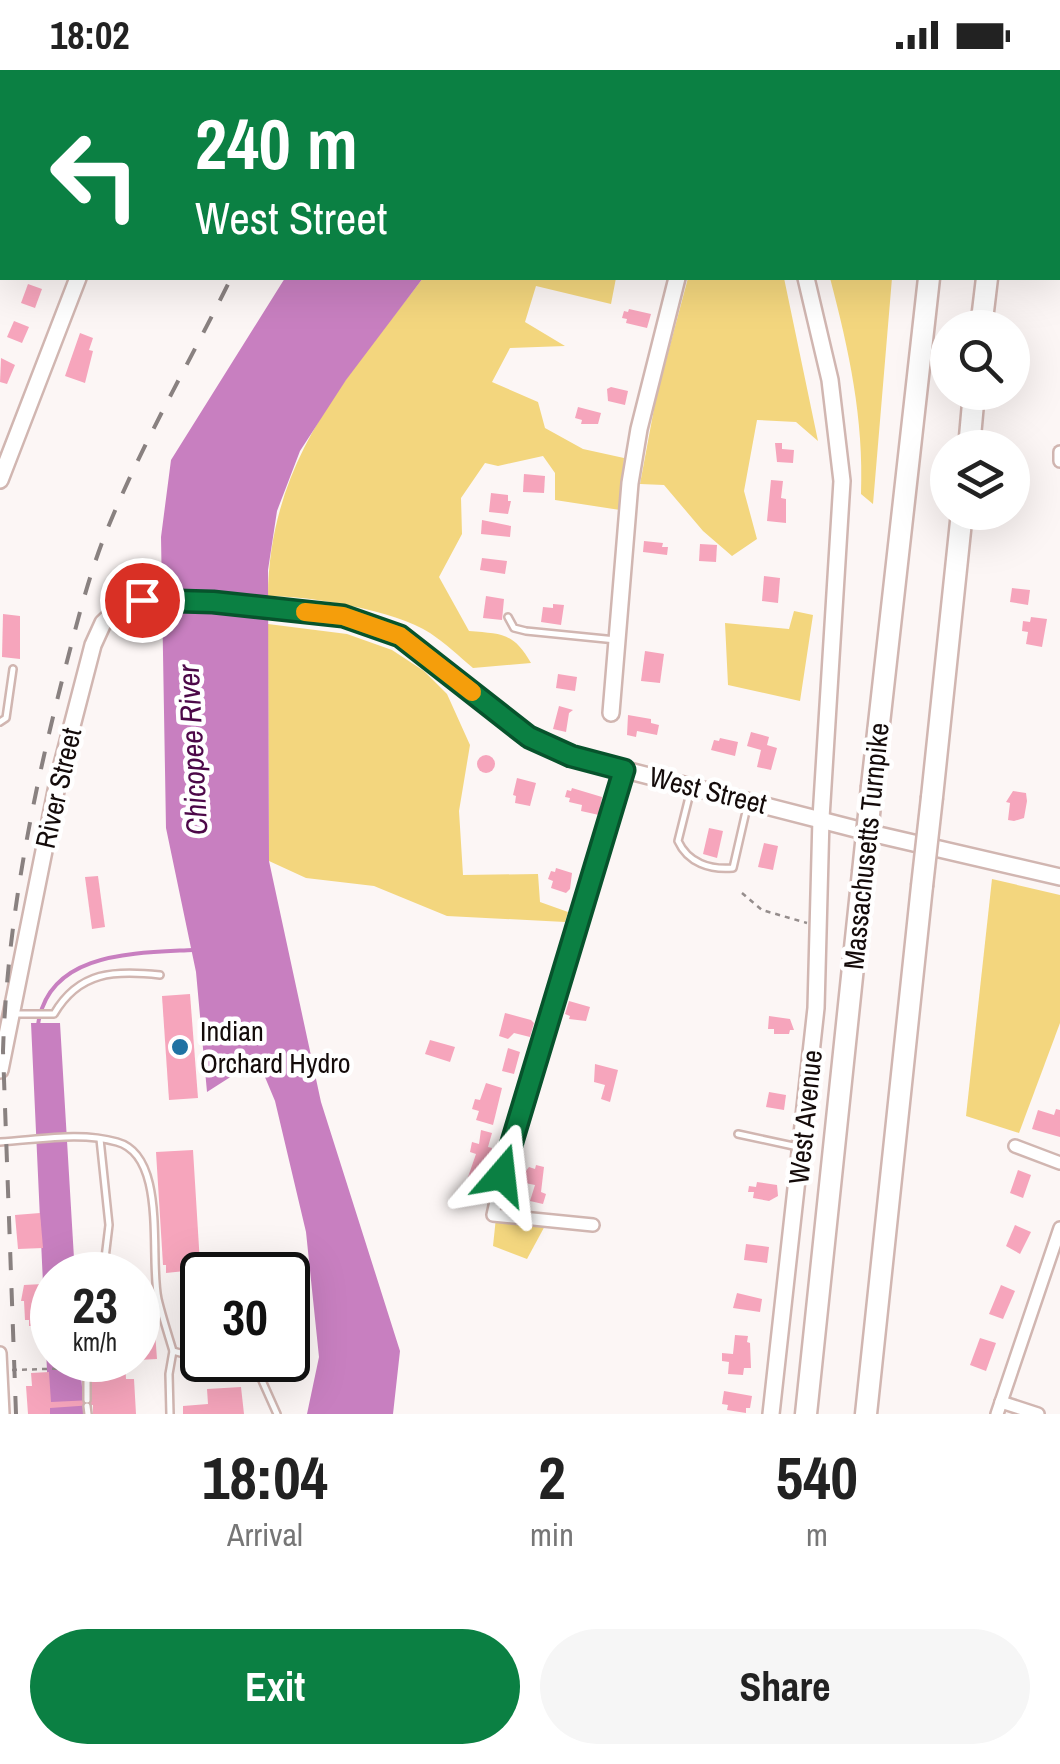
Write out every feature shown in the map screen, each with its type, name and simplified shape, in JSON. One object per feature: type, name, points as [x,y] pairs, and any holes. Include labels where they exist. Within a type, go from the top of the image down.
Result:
[{"type":"highway","name":"Massachusetts Turnpike","points":[[806,1414],[929,280]]},
{"type":"highway","points":[[983,310],[987,280]]},
{"type":"highway","points":[[866,1414],[960,530]]},
{"type":"main road","points":[[0,480],[77,280]]},
{"type":"main road","points":[[611,713],[630,483],[639,429],[676,280]]},
{"type":"main road","name":"West Avenue","points":[[771,1414],[816,1008],[821,818],[842,481],[830,380],[806,280]]},
{"type":"main road","name":"River Street","points":[[0,1070],[59,776],[92,645],[103,623],[117,609],[134,601],[213,602]]},
{"type":"main road","name":"West Street","points":[[213,602],[343,616],[400,636],[529,737],[571,756],[1060,877]]},
{"type":"street","points":[[1060,452],[1060,461]]},
{"type":"street","points":[[592,1226],[493,1215],[624,770]]},
{"type":"street","points":[[1015,1146],[1060,1163]]},
{"type":"street","points":[[1038,1414],[999,1408],[1060,1228]]},
{"type":"street","points":[[0,1353],[2,1414]]},
{"type":"lane","points":[[508,617],[514,628],[526,631],[619,640]]},
{"type":"lane","points":[[0,722],[6,718],[11,700],[12,669]]},
{"type":"lane","points":[[692,786],[678,841],[684,853],[699,864],[733,868],[749,800]]},
{"type":"lane","points":[[13,1014],[54,1014],[71,990],[87,981],[130,972],[160,976]]},
{"type":"lane","points":[[738,1134],[801,1147]]},
{"type":"lane","points":[[100,1139],[109,1225],[106,1252]]},
{"type":"lane","points":[[0,1142],[100,1139],[121,1142],[139,1154],[150,1186],[155,1252]]},
{"type":"lane","points":[[160,1306],[172,1352],[170,1414]]},
{"type":"lane","points":[[172,1352],[180,1354]]},
{"type":"lane","points":[[86,1382],[88,1414]]},
{"type":"lane","points":[[263,1382],[277,1414]]},
{"type":"path","points":[[742,893],[768,912],[818,924]]},
{"type":"path","points":[[1,1370],[30,1370]]},
{"type":"shaded area","points":[[421,280],[616,280],[611,304],[536,286],[525,322],[565,346],[510,348],[492,382],[538,402],[545,428],[583,449],[624,458],[620,510],[555,500],[555,473],[543,456],[498,466],[485,463],[461,498],[462,534],[439,577],[469,631],[506,636],[531,663],[473,668],[430,633],[396,618],[329,602],[268,596],[272,548],[297,463],[317,424],[366,351]]},
{"type":"shaded area","points":[[687,280],[784,280],[818,441],[796,422],[757,420],[744,491],[757,539],[732,556],[703,531],[664,485],[640,484],[656,398]]},
{"type":"shaded area","points":[[830,280],[892,280],[873,504],[861,494],[854,385]]},
{"type":"shaded area","points":[[794,611],[813,615],[800,701],[728,685],[725,623],[789,629]]},
{"type":"shaded area","points":[[268,624],[347,634],[392,650],[424,671],[447,694],[470,745],[459,811],[463,875],[538,874],[540,902],[568,912],[565,922],[447,916],[374,886],[306,878],[269,861]]},
{"type":"shaded area","points":[[992,879],[1060,895],[1060,1023],[1019,1133],[966,1116]]},
{"type":"shaded area","points":[[497,1208],[547,1222],[527,1259],[493,1246]]},
{"type":"water","name":"Chicopee River","points":[[284,280],[421,280],[346,380],[300,451],[277,511],[268,570],[269,861],[321,1102],[400,1351],[393,1414],[307,1414],[319,1357],[310,1252],[275,1101],[262,1070],[232,1076],[207,1092],[196,972],[166,828],[161,537],[171,460]]},
{"type":"water","points":[[31,1023],[60,1023],[74,1252],[42,1252]]},
{"type":"water","points":[[48,1382],[82,1382],[84,1414],[49,1414]]},
{"type":"building","points":[[28,284],[42,289],[35,308],[21,303]]},
{"type":"building","points":[[629,309],[651,314],[647,328],[626,323],[627,319],[622,318]]},
{"type":"building","points":[[14,321],[29,327],[22,343],[7,337]]},
{"type":"building","points":[[80,333],[93,338],[85,383],[65,376]]},
{"type":"building","points":[[1,358],[15,365],[7,384],[0,382]]},
{"type":"building","points":[[607,389],[628,391],[625,405],[608,401]]},
{"type":"building","points":[[578,407],[601,413],[598,424],[581,424],[582,420],[575,418]]},
{"type":"building","points":[[775,443],[782,443],[782,449],[794,450],[793,463],[777,462]]},
{"type":"building","points":[[524,474],[545,476],[544,493],[523,492]]},
{"type":"building","points":[[771,480],[783,481],[781,498],[786,499],[786,523],[767,521]]},
{"type":"building","points":[[491,493],[508,495],[508,514],[489,512]]},
{"type":"building","points":[[482,520],[511,526],[510,537],[481,534]]},
{"type":"building","points":[[644,541],[663,543],[662,547],[668,547],[667,555],[643,552]]},
{"type":"building","points":[[700,544],[717,545],[716,562],[699,561]]},
{"type":"building","points":[[482,558],[507,561],[505,574],[480,570]]},
{"type":"building","points":[[764,576],[780,578],[778,603],[762,601]]},
{"type":"building","points":[[1012,588],[1030,590],[1028,605],[1010,602]]},
{"type":"building","points":[[486,596],[504,599],[502,620],[483,618]]},
{"type":"building","points":[[553,604],[564,605],[561,625],[541,622],[543,607],[553,608]]},
{"type":"building","points":[[3,614],[20,616],[20,659],[2,657]]},
{"type":"building","points":[[1031,617],[1047,619],[1042,647],[1026,644],[1028,632],[1022,631],[1023,621],[1030,622]]},
{"type":"building","points":[[645,651],[664,654],[660,683],[641,681]]},
{"type":"building","points":[[558,674],[577,677],[575,691],[556,688]]},
{"type":"building","points":[[559,706],[573,710],[566,732],[553,729]]},
{"type":"building","points":[[628,715],[651,719],[651,723],[659,725],[657,735],[637,731],[636,737],[627,735]]},
{"type":"building","points":[[751,732],[769,737],[767,745],[777,748],[771,770],[757,767],[761,750],[747,746]]},
{"type":"building","points":[[714,740],[738,742],[735,756],[711,750]]},
{"type":"building","points":[[486,755],[495,764],[486,773],[477,764]]},
{"type":"building","points":[[517,778],[536,783],[530,806],[515,803]]},
{"type":"building","points":[[572,788],[602,797],[599,815],[581,811],[582,805],[569,802],[570,798],[565,797]]},
{"type":"building","points":[[1013,791],[1026,793],[1027,801],[1024,818],[1014,821],[1008,820],[1010,803],[1006,802]]},
{"type":"building","points":[[709,828],[723,831],[717,858],[703,854]]},
{"type":"building","points":[[764,843],[778,846],[773,870],[758,867]]},
{"type":"building","points":[[556,868],[572,873],[566,893],[551,888],[553,881],[548,879]]},
{"type":"building","points":[[98,876],[105,927],[92,929],[85,877]]},
{"type":"building","name":"Indian Orchard Hydro","points":[[190,994],[198,1098],[169,1100],[162,996]]},
{"type":"building","points":[[569,1001],[590,1007],[586,1021],[569,1019],[565,1014]]},
{"type":"building","points":[[505,1013],[531,1020],[534,1023],[530,1037],[514,1033],[508,1039],[499,1036]]},
{"type":"building","points":[[769,1016],[790,1019],[794,1030],[774,1034],[774,1029],[768,1029]]},
{"type":"building","points":[[430,1040],[455,1047],[450,1062],[425,1054]]},
{"type":"building","points":[[508,1048],[520,1052],[514,1074],[502,1071]]},
{"type":"building","points":[[595,1064],[618,1070],[610,1102],[601,1099],[605,1085],[594,1082]]},
{"type":"building","points":[[486,1083],[502,1088],[493,1125],[476,1120],[479,1111],[472,1109]]},
{"type":"building","points":[[769,1092],[786,1095],[784,1110],[766,1107]]},
{"type":"building","points":[[1056,1109],[1060,1110],[1060,1137],[1032,1129],[1038,1110],[1054,1115]]},
{"type":"building","points":[[481,1130],[492,1133],[483,1182],[468,1177],[476,1154],[470,1152],[472,1142],[479,1144]]},
{"type":"building","points":[[193,1150],[199,1252],[180,1252],[180,1272],[166,1273],[163,1265],[156,1152]]},
{"type":"building","points":[[536,1165],[544,1167],[543,1204],[530,1201],[535,1185],[525,1183],[525,1172]]},
{"type":"building","points":[[1018,1170],[1031,1175],[1023,1198],[1010,1193]]},
{"type":"building","points":[[757,1182],[777,1185],[778,1196],[769,1201],[753,1198],[749,1186],[756,1187]]},
{"type":"building","points":[[40,1213],[43,1248],[18,1249],[15,1215]]},
{"type":"building","points":[[1015,1225],[1031,1232],[1020,1254],[1006,1246]]},
{"type":"building","points":[[746,1244],[769,1247],[767,1263],[744,1260]]},
{"type":"building","points":[[24,1285],[30,1285],[30,1326],[21,1301]]},
{"type":"building","points":[[1001,1285],[1015,1291],[1003,1319],[989,1314]]},
{"type":"building","points":[[737,1293],[762,1299],[760,1312],[733,1308]]},
{"type":"building","points":[[735,1335],[748,1336],[750,1343],[751,1368],[744,1368],[743,1375],[728,1374],[729,1362],[722,1361],[722,1353],[733,1354]]},
{"type":"building","points":[[980,1338],[996,1343],[986,1371],[970,1365]]},
{"type":"building","points":[[50,1382],[51,1402],[92,1400],[91,1382],[134,1382],[136,1414],[93,1414],[93,1405],[50,1408],[50,1414],[28,1414],[26,1386]]},
{"type":"building","points":[[241,1387],[244,1414],[183,1414],[183,1406],[208,1404],[207,1389]]},
{"type":"building","points":[[724,1391],[752,1396],[746,1413],[727,1410],[728,1405],[722,1404]]},
{"type":"waterway","points":[[38,1025],[45,1001],[58,982],[76,970],[121,956],[193,950]]},
{"type":"railway","points":[[16,1414],[3,1051],[10,954],[32,810],[65,669],[101,547],[135,466],[230,280]]},
{"type":"slow traffic","points":[[305,612],[343,616],[400,636],[472,692]]},
{"type":"place","name":"Indian Orchard Hydro","points":[[180,1047]]},
{"type":"route","points":[[142,600],[213,602],[343,616],[400,636],[529,737],[571,756],[624,770],[502,1175]]}]
